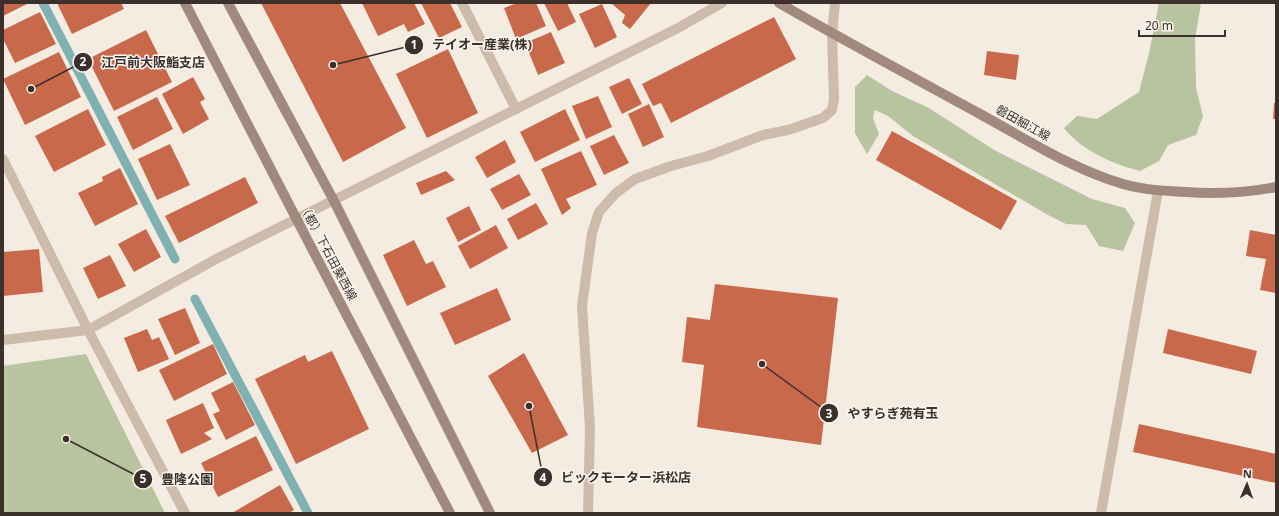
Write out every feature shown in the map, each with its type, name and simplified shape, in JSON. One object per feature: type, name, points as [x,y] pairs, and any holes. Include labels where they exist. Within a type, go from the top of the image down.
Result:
[{"type":"street","name":"（都）下石田葵西線","points":[[185,3],[450,513]]},
{"type":"street","points":[[228,3],[334,201],[490,513]]},
{"type":"street","points":[[462,3],[516,109]]},
{"type":"street","points":[[3,340],[88,330],[218,258],[297,220],[678,28],[722,3]]},
{"type":"street","name":"磐田細江線","points":[[779,3],[832,34],[1058,157],[1123,184],[1158,191],[1214,194],[1258,191],[1276,187]]},
{"type":"street","points":[[588,513],[590,427],[582,306],[592,233],[599,212],[616,193],[635,179],[671,166],[708,156],[763,135],[788,130],[823,118],[832,110],[834,99],[832,34],[835,3]]},
{"type":"street","points":[[3,159],[88,330],[185,513]]},
{"type":"street","points":[[1101,513],[1158,191]]},
{"type":"green space","points":[[1159,3],[1201,3],[1195,39],[1196,88],[1203,116],[1196,135],[1168,145],[1159,161],[1140,171],[1119,165],[1099,156],[1071,136],[1064,128],[1077,116],[1097,119],[1139,92],[1149,53]]},
{"type":"green space","points":[[867,75],[892,91],[929,108],[994,150],[1092,199],[1125,208],[1135,223],[1123,251],[1099,246],[1086,225],[1066,224],[1048,215],[913,136],[888,116],[875,110],[873,118],[879,134],[867,154],[855,133],[855,87]]},
{"type":"green space","points":[[86,354],[165,513],[3,513],[3,366]]},
{"type":"building","points":[[3,3],[29,3],[3,16]]},
{"type":"building","points":[[57,3],[121,3],[124,9],[72,34]]},
{"type":"building","points":[[261,3],[340,3],[406,128],[343,162]]},
{"type":"building","points":[[362,3],[414,3],[425,24],[408,32],[404,24],[378,36]]},
{"type":"building","points":[[421,3],[450,3],[462,27],[439,38]]},
{"type":"building","points":[[517,3],[536,3],[546,26],[516,39],[504,8]]},
{"type":"building","points":[[544,3],[567,3],[576,22],[558,31]]},
{"type":"building","points":[[611,3],[651,3],[630,29],[622,23],[625,15]]},
{"type":"building","points":[[602,4],[617,37],[595,48],[579,14]]},
{"type":"building","points":[[40,12],[56,44],[15,63],[3,39],[3,30]]},
{"type":"building","points":[[774,17],[796,59],[671,123],[661,103],[653,106],[642,84]]},
{"type":"building","points":[[146,30],[172,82],[114,111],[88,59]]},
{"type":"building","points":[[551,32],[565,63],[538,75],[525,43]]},
{"type":"building","points":[[448,49],[478,113],[427,138],[396,74]]},
{"type":"building","points":[[987,51],[1019,55],[1016,80],[984,75]]},
{"type":"building","points":[[59,52],[81,97],[25,125],[3,79]]},
{"type":"building","points":[[193,77],[205,99],[200,102],[209,119],[183,134],[162,94]]},
{"type":"building","points":[[629,78],[642,104],[622,114],[609,87]]},
{"type":"building","points":[[598,96],[612,127],[586,139],[572,106]]},
{"type":"building","points":[[157,97],[173,129],[133,150],[117,117]]},
{"type":"building","points":[[1274,103],[1276,103],[1276,119],[1273,119]]},
{"type":"building","points":[[649,104],[664,137],[643,147],[628,114]]},
{"type":"building","points":[[88,109],[106,145],[54,172],[35,136]]},
{"type":"building","points":[[565,109],[580,140],[535,162],[520,132]]},
{"type":"building","points":[[892,131],[1017,201],[1001,230],[876,160]]},
{"type":"building","points":[[614,135],[629,163],[604,175],[590,146]]},
{"type":"building","points":[[505,140],[516,162],[487,178],[475,157]]},
{"type":"building","points":[[170,144],[190,185],[157,200],[138,159]]},
{"type":"building","points":[[581,151],[597,185],[566,199],[571,208],[562,215],[541,169]]},
{"type":"building","points":[[120,168],[138,204],[95,226],[78,193],[103,181],[102,177]]},
{"type":"building","points":[[446,171],[455,180],[421,195],[416,183]]},
{"type":"building","points":[[519,174],[531,195],[502,210],[490,189]]},
{"type":"building","points":[[245,177],[258,203],[179,243],[165,216]]},
{"type":"building","points":[[536,203],[548,224],[518,240],[507,219]]},
{"type":"building","points":[[469,206],[481,230],[458,242],[446,218]]},
{"type":"building","points":[[496,225],[508,248],[470,269],[458,246]]},
{"type":"building","points":[[146,229],[161,257],[134,272],[118,244]]},
{"type":"building","points":[[1250,230],[1276,235],[1276,293],[1260,290],[1266,259],[1246,256]]},
{"type":"building","points":[[414,240],[426,264],[433,261],[446,287],[407,306],[383,255]]},
{"type":"building","points":[[39,249],[43,292],[3,296],[3,252]]},
{"type":"building","points":[[110,255],[126,286],[98,299],[83,268]]},
{"type":"building","points":[[715,284],[838,298],[821,445],[697,427],[704,365],[682,362],[687,317],[710,320]]},
{"type":"building","points":[[497,288],[511,320],[455,345],[440,313]]},
{"type":"building","points":[[185,308],[200,343],[175,355],[158,319]]},
{"type":"building","points":[[147,329],[152,340],[159,337],[169,359],[138,372],[124,338]]},
{"type":"building","points":[[1168,329],[1257,351],[1251,374],[1163,353]]},
{"type":"building","points":[[213,344],[227,374],[174,401],[159,370]]},
{"type":"building","points":[[332,351],[369,429],[296,464],[255,379],[305,355],[308,362]]},
{"type":"building","points":[[524,353],[568,435],[532,453],[488,376]]},
{"type":"building","points":[[233,382],[255,425],[226,440],[213,414],[220,411],[211,393]]},
{"type":"building","points":[[203,403],[214,428],[204,433],[212,439],[181,454],[166,420]]},
{"type":"building","points":[[1139,424],[1276,454],[1276,483],[1133,452]]},
{"type":"building","points":[[256,436],[273,470],[218,497],[201,463]]},
{"type":"building","points":[[280,485],[294,510],[289,513],[232,513]]},
{"type":"waterway","points":[[43,3],[175,259]]},
{"type":"waterway","points":[[195,299],[308,513]]},
{"type":"place","name":"テイオー産業(株)","points":[[333,65]]},
{"type":"place","name":"江戸前大阪鮨支店","points":[[31,89]]},
{"type":"place","name":"やすらぎ苑有玉","points":[[762,364]]},
{"type":"place","name":"ビックモーター浜松店","points":[[529,406]]},
{"type":"place","name":"豊隆公園","points":[[66,439]]}]
